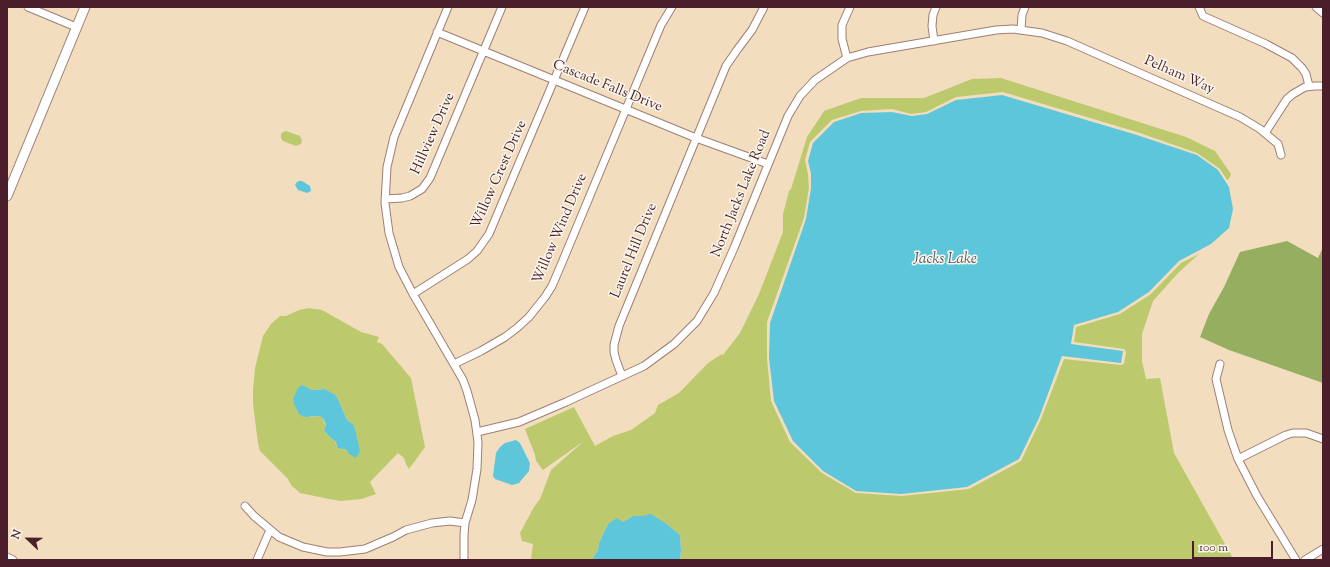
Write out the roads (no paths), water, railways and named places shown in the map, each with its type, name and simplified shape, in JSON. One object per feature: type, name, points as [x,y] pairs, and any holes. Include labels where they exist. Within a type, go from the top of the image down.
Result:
[{"type":"main road","points":[[7,196],[85,7]]},
{"type":"street","points":[[28,7],[76,27]]},
{"type":"street","points":[[448,7],[394,137],[387,167],[385,199],[386,218],[393,250],[399,266],[413,294],[463,380],[475,420],[478,458],[472,500],[465,523],[464,560]]},
{"type":"street","name":"Hillview Drive","points":[[385,199],[410,196],[427,184],[502,7]]},
{"type":"street","name":"Willow Crest Drive","points":[[413,294],[460,265],[477,251],[495,223],[585,7]]},
{"type":"street","name":"Willow Wind Drive","points":[[454,364],[505,337],[529,317],[546,297],[661,25],[672,7]]},
{"type":"street","name":"Laurel Hill Drive","points":[[622,376],[614,352],[616,335],[726,66],[752,30],[764,7]]},
{"type":"street","points":[[847,58],[842,38],[842,25],[850,7]]},
{"type":"street","points":[[934,41],[932,26],[933,15],[936,7]]},
{"type":"street","points":[[1021,30],[1022,15],[1025,7]]},
{"type":"street","points":[[1199,7],[1203,16],[1266,44],[1292,58],[1306,74],[1309,86]]},
{"type":"street","points":[[1316,7],[1323,13]]},
{"type":"street","name":"North Jacks Lake Road","points":[[477,432],[519,422],[644,366],[674,344],[697,321],[721,279],[788,116],[800,96],[815,80],[847,58],[868,52],[996,30],[1021,30],[1054,36]]},
{"type":"street","name":"Cascade Falls Drive","points":[[437,32],[696,138],[768,164]]},
{"type":"street","name":"Pelham Way","points":[[1054,36],[1240,117],[1265,133],[1278,144],[1281,155]]},
{"type":"street","points":[[1265,133],[1287,99],[1298,90],[1309,86],[1323,86]]},
{"type":"street","points":[[1220,364],[1216,378],[1228,430],[1238,459],[1257,496],[1296,560]]},
{"type":"street","points":[[1238,459],[1293,433],[1306,433],[1323,439]]},
{"type":"street","points":[[245,506],[270,530],[285,540],[303,547],[327,552],[365,549],[406,530],[432,523],[450,521],[465,523]]},
{"type":"street","points":[[257,560],[270,530]]},
{"type":"street","points":[[1305,560],[1323,549]]},
{"type":"street","points":[[7,557],[13,560]]},
{"type":"water","name":"Jacks Lake","points":[[1002,95],[1137,135],[1197,155],[1218,170],[1229,187],[1233,209],[1229,228],[1211,244],[1179,261],[1149,292],[1118,312],[1074,325],[1071,344],[1123,351],[1121,363],[1062,356],[1039,418],[1019,459],[967,487],[901,494],[856,491],[823,471],[793,441],[774,401],[769,358],[770,323],[806,219],[811,188],[811,174],[808,161],[813,143],[834,122],[861,113],[892,112],[912,116],[927,114],[956,100]]},
{"type":"water","points":[[299,181],[302,181],[310,186],[311,191],[307,193],[298,190],[295,185]]},
{"type":"water","points":[[302,385],[312,390],[325,389],[335,395],[338,399],[347,420],[354,425],[360,451],[356,458],[349,454],[347,450],[338,448],[335,441],[324,431],[326,425],[323,418],[319,416],[304,417],[299,414],[293,399],[298,388]]},
{"type":"water","points":[[516,440],[520,443],[530,463],[529,471],[519,483],[512,485],[495,479],[493,476],[496,453],[505,443]]},
{"type":"water","points":[[651,514],[680,535],[680,560],[592,560],[598,550],[599,543],[608,524],[617,518],[623,522],[633,516]]}]
